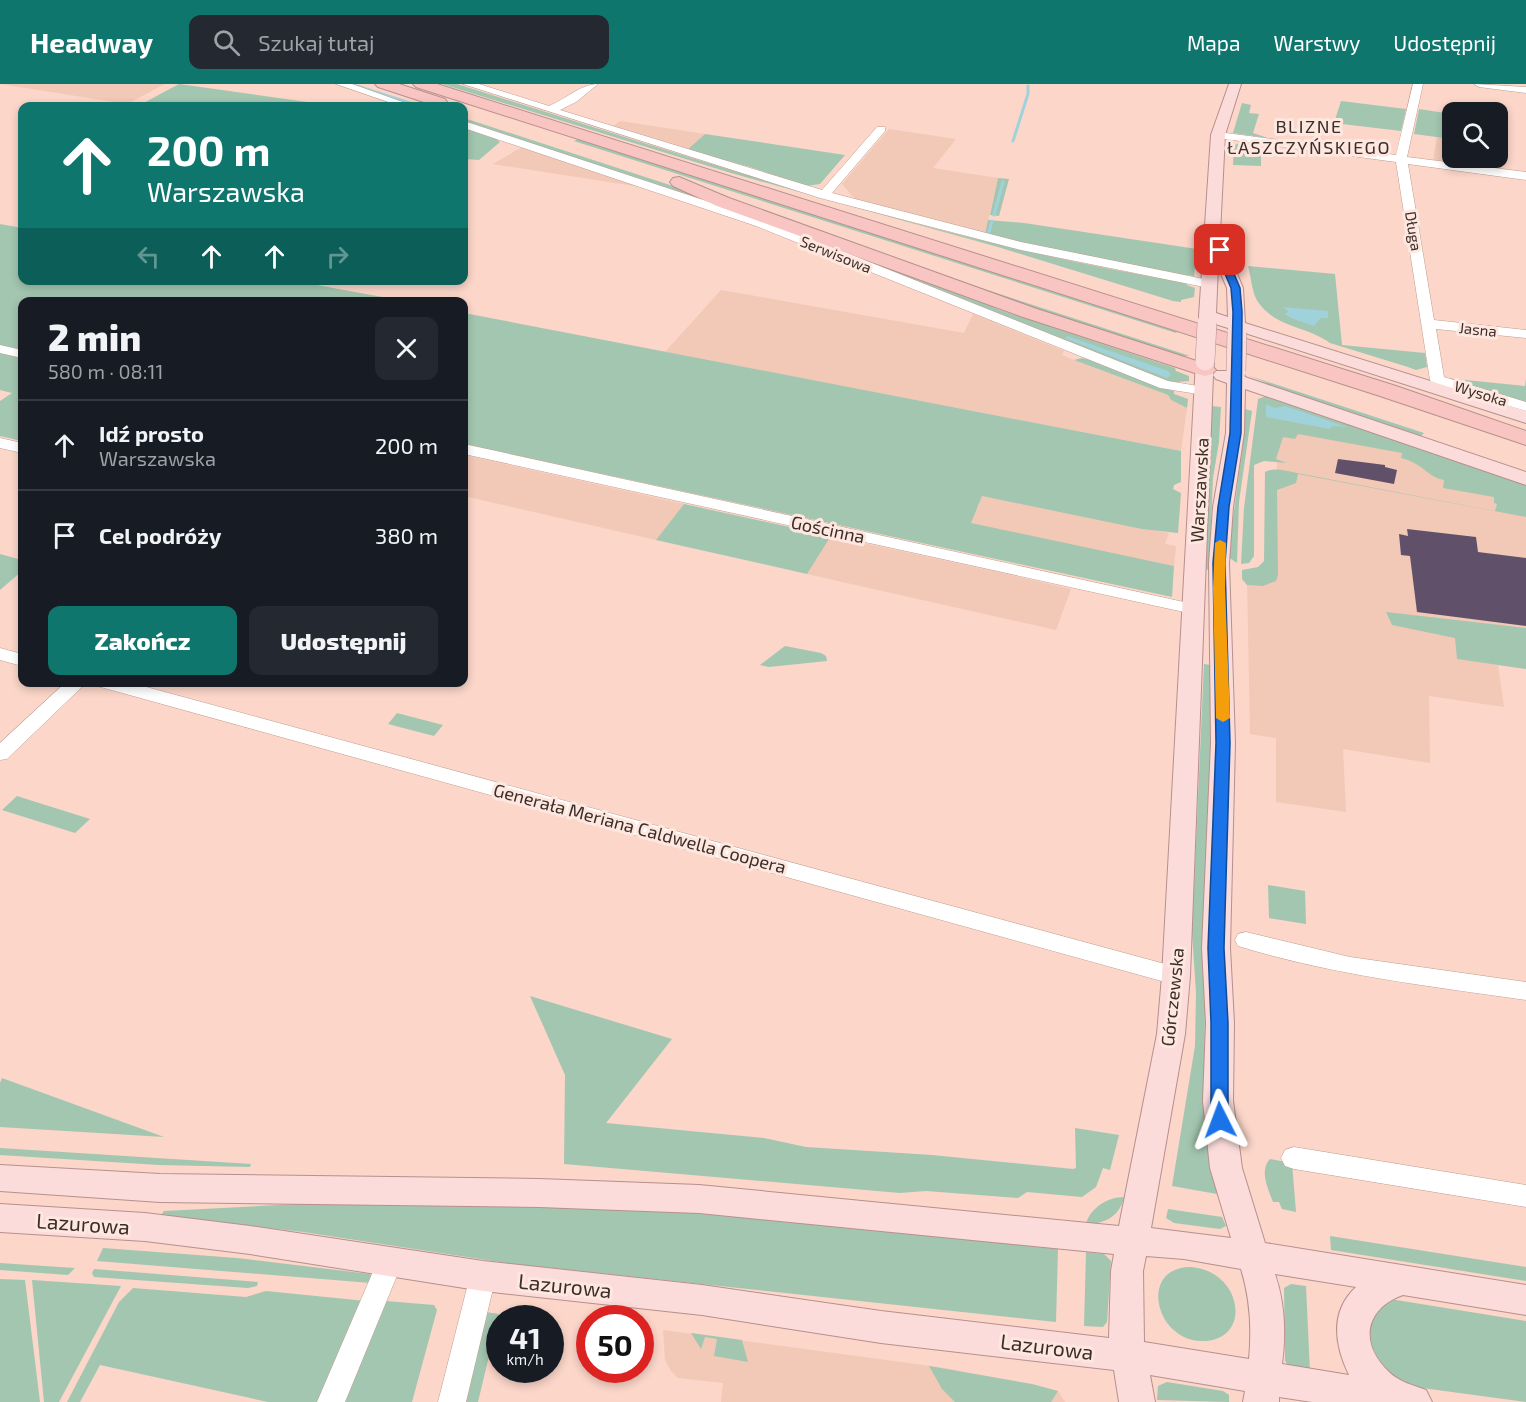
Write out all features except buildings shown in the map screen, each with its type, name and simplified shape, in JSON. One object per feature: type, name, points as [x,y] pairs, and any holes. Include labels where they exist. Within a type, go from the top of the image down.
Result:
[{"type":"highway","points":[[383,84],[440,102]]},
{"type":"highway","points":[[421,84],[1388,391],[1526,438]]},
{"type":"highway","points":[[468,111],[1374,404],[1526,457]]},
{"type":"highway","points":[[678,165],[754,183],[1016,254],[1207,319]]},
{"type":"highway","points":[[658,173],[723,201],[1030,313],[1205,365]]},
{"type":"main road","name":"Warszawska","points":[[1188,750],[1207,319],[1218,135],[1235,84]]},
{"type":"main road","name":"Warszawska","points":[[1212,231],[1235,288],[1237,328],[1235,433],[1223,507],[1219,563],[1223,743],[1216,948],[1220,1023],[1218,1101],[1226,1168],[1235,1203],[1254,1256]]},
{"type":"main road","points":[[1207,319],[1526,417]]},
{"type":"main road","points":[[1205,365],[1526,480]]},
{"type":"main road","name":"Górczewska","points":[[1129,1356],[1125,1333],[1125,1299],[1132,1240],[1171,1034],[1188,750]]},
{"type":"main road","name":"Lazurowa","points":[[0,1178],[160,1188],[539,1193],[699,1199],[1080,1238],[1184,1245],[1254,1256]]},
{"type":"main road","name":"Lazurowa","points":[[0,1218],[145,1227],[483,1276],[702,1300],[881,1327],[1129,1356],[1262,1390]]},
{"type":"main road","points":[[1409,1401],[1262,1390],[1268,1340],[1265,1292],[1254,1256],[1526,1300]]},
{"type":"main road","points":[[1403,1280],[1389,1283],[1363,1300],[1353,1315],[1352,1326],[1354,1344],[1362,1368],[1381,1388],[1409,1401]]},
{"type":"main road","points":[[1129,1356],[1137,1402]]},
{"type":"street","points":[[341,84],[397,102]]},
{"type":"street","points":[[468,84],[824,195],[1081,261],[1209,284]]},
{"type":"street","points":[[550,110],[572,100],[593,84]]},
{"type":"street","name":"Długa","points":[[1418,84],[1401,159],[1437,380]]},
{"type":"street","points":[[1479,84],[1526,90]]},
{"type":"street","name":"Serwisowa","points":[[468,125],[760,223],[1165,385],[1204,391]]},
{"type":"street","points":[[824,195],[881,129]]},
{"type":"street","points":[[1218,135],[1526,176]]},
{"type":"street","name":"Jasna","points":[[1429,324],[1526,334]]},
{"type":"street","points":[[0,349],[18,353]]},
{"type":"street","name":"Wysoka","points":[[1437,380],[1526,407]]},
{"type":"street","points":[[0,443],[18,447]]},
{"type":"street","name":"Gościnna","points":[[468,450],[1193,609]]},
{"type":"street","points":[[0,654],[18,659]]},
{"type":"street","points":[[0,754],[73,687]]},
{"type":"street","name":"Generała Meriana Caldwella Coopera","points":[[122,687],[1176,976]]},
{"type":"street","points":[[1246,940],[1287,953],[1322,960],[1526,991]]},
{"type":"street","points":[[1294,1158],[1526,1196]]},
{"type":"street","points":[[331,1402],[390,1261]]},
{"type":"street","points":[[452,1402],[483,1276]]},
{"type":"shaded area","points":[[0,84],[165,84],[131,102],[114,102]]},
{"type":"shaded area","points":[[620,121],[705,134],[687,150],[612,127]]},
{"type":"shaded area","points":[[889,129],[956,139],[933,168],[998,178],[985,234],[855,199],[842,184]]},
{"type":"shaded area","points":[[1437,137],[1442,138],[1442,161],[1433,160]]},
{"type":"shaded area","points":[[522,147],[647,188],[493,164]]},
{"type":"shaded area","points":[[721,290],[964,333],[973,314],[1064,351],[1062,355],[1074,360],[1168,395],[1171,400],[1187,408],[1181,451],[665,352]]},
{"type":"shaded area","points":[[1261,418],[1353,437],[1526,491],[1526,669],[1498,665],[1504,707],[1429,696],[1430,763],[1343,749],[1346,812],[1276,802],[1276,738],[1250,734],[1247,575],[1275,578],[1277,461],[1258,458]]},
{"type":"shaded area","points":[[468,456],[684,504],[656,540],[468,497]]},
{"type":"shaded area","points":[[982,496],[1169,533],[1165,544],[1176,546],[1174,566],[970,524]]},
{"type":"shaded area","points":[[831,536],[1071,589],[1056,630],[807,574]]},
{"type":"shaded area","points":[[663,1330],[945,1368],[1058,1391],[1065,1402],[721,1402],[723,1383],[678,1378],[671,1371],[665,1360]]},
{"type":"green space","points":[[179,84],[307,102],[145,102]]},
{"type":"green space","points":[[442,84],[457,84],[728,169],[910,222],[1094,266],[1187,283],[1195,288],[1194,297],[1181,300],[1181,302],[1173,301],[998,247],[731,173]]},
{"type":"green space","points":[[1341,101],[1406,109],[1401,131],[1334,123]]},
{"type":"green space","points":[[1242,103],[1251,105],[1249,113],[1259,114],[1253,133],[1268,138],[1233,133]]},
{"type":"green space","points":[[1419,109],[1442,112],[1442,138],[1414,134]]},
{"type":"green space","points":[[468,119],[676,187],[956,290],[1000,310],[1175,368],[1176,371],[1189,376],[1189,381],[1176,384],[628,176],[468,123]]},
{"type":"green space","points":[[468,129],[500,142],[479,160],[468,159]]},
{"type":"green space","points":[[705,134],[845,155],[820,184],[806,186],[750,167],[687,150]]},
{"type":"green space","points":[[578,139],[1178,330],[1176,333],[574,141]]},
{"type":"green space","points":[[1261,144],[1261,166],[1233,165],[1234,145]]},
{"type":"green space","points":[[998,178],[1009,179],[999,216],[990,215]]},
{"type":"green space","points":[[988,220],[1024,223],[1197,249],[1194,276],[1112,266],[985,234]]},
{"type":"green space","points":[[0,224],[18,227],[18,285],[317,285],[382,297],[18,297],[18,349],[0,345]]},
{"type":"green space","points":[[910,265],[1190,356],[1177,356],[975,290]]},
{"type":"green space","points":[[1248,266],[1335,274],[1342,345],[1425,353],[1427,367],[1416,370],[1330,343],[1274,317],[1258,302]]},
{"type":"green space","points":[[468,314],[1181,451],[1181,482],[1174,485],[1173,489],[1181,493],[1178,533],[1142,529],[982,496],[971,523],[1174,566],[1172,597],[468,445]]},
{"type":"green space","points":[[0,353],[18,357],[18,440],[0,436],[0,401],[12,393],[0,390]]},
{"type":"green space","points":[[1082,358],[1174,391],[1174,394],[1188,399],[1187,408],[1171,400],[1168,395],[1074,360]]},
{"type":"green space","points":[[1250,376],[1424,433],[1421,436],[1266,386],[1267,383]]},
{"type":"green space","points":[[1446,378],[1525,386],[1526,379],[1526,402]]},
{"type":"green space","points":[[1266,396],[1451,457],[1526,485],[1526,517],[1298,474],[1296,483],[1277,490],[1278,575],[1276,581],[1263,586],[1247,585],[1242,579],[1242,570],[1258,567],[1264,561],[1265,472],[1284,470],[1495,511],[1497,504],[1494,503],[1494,497],[1443,488],[1444,480],[1433,476],[1415,463],[1401,458],[1402,453],[1298,434],[1295,439],[1283,437],[1276,459],[1287,463],[1264,461],[1254,465],[1254,556],[1249,563],[1241,564],[1244,508],[1258,399]]},
{"type":"green space","points":[[1212,406],[1221,407],[1219,442],[1213,478],[1209,570],[1205,569]]},
{"type":"green space","points":[[1245,409],[1252,411],[1239,502],[1237,563],[1228,557],[1244,436]]},
{"type":"green space","points":[[684,504],[831,536],[807,574],[656,540]]},
{"type":"green space","points":[[0,554],[18,559],[18,574],[0,590]]},
{"type":"green space","points":[[1386,612],[1526,628],[1526,669],[1457,659],[1455,638],[1392,625]]},
{"type":"green space","points":[[785,646],[821,653],[826,656],[827,661],[769,667],[760,665]]},
{"type":"green space","points":[[1204,664],[1210,665],[1211,729],[1202,959],[1205,1009],[1204,1103],[1209,1159],[1217,1194],[1172,1186],[1195,1046],[1196,993],[1192,932]]},
{"type":"green space","points":[[397,713],[443,725],[434,736],[388,724]]},
{"type":"green space","points":[[17,796],[90,819],[75,833],[2,810]]},
{"type":"green space","points":[[1268,885],[1305,891],[1306,924],[1269,918]]},
{"type":"green space","points":[[530,996],[672,1039],[606,1123],[764,1138],[806,1147],[932,1155],[1073,1169],[1076,1168],[1075,1128],[1119,1135],[1110,1170],[1103,1168],[1096,1187],[1082,1197],[1027,1192],[1018,1198],[926,1191],[900,1193],[564,1164],[565,1075]]},
{"type":"green space","points":[[2,1078],[164,1137],[0,1127]]},
{"type":"green space","points":[[0,1148],[251,1164],[250,1167],[159,1165],[0,1155]]},
{"type":"green space","points":[[1270,1159],[1292,1163],[1296,1212],[1282,1209],[1279,1202],[1273,1202],[1265,1174]]},
{"type":"green space","points":[[1124,1197],[1119,1209],[1111,1218],[1086,1224],[1091,1213],[1100,1204]]},
{"type":"green space","points":[[298,1204],[643,1209],[798,1222],[1058,1249],[1056,1322],[506,1263],[303,1232],[161,1215],[164,1211]]},
{"type":"green space","points":[[1168,1209],[1222,1217],[1226,1226],[1220,1229],[1174,1223],[1166,1218]]},
{"type":"green space","points":[[1330,1236],[1526,1267],[1526,1281],[1331,1250]]},
{"type":"green space","points":[[103,1248],[237,1258],[370,1274],[372,1278],[371,1283],[97,1261]]},
{"type":"green space","points":[[1086,1252],[1104,1254],[1111,1261],[1107,1322],[1103,1327],[1084,1326]]},
{"type":"green space","points":[[0,1263],[75,1268],[68,1275],[0,1270]]},
{"type":"green space","points":[[1191,1267],[1208,1271],[1222,1280],[1231,1292],[1235,1306],[1235,1319],[1229,1330],[1218,1338],[1202,1341],[1186,1338],[1173,1329],[1164,1318],[1159,1304],[1159,1290],[1164,1279],[1174,1270]]},
{"type":"green space","points":[[94,1269],[258,1282],[257,1286],[248,1288],[94,1277],[92,1273]]},
{"type":"green space","points":[[0,1279],[25,1280],[40,1402],[0,1402]]},
{"type":"green space","points":[[32,1280],[121,1286],[59,1402],[44,1402]]},
{"type":"green space","points":[[1291,1284],[1306,1286],[1310,1372],[1288,1367],[1285,1360],[1284,1288]]},
{"type":"green space","points":[[133,1288],[246,1297],[266,1291],[366,1301],[322,1402],[268,1402],[100,1365],[80,1402],[67,1402],[119,1302]]},
{"type":"green space","points":[[1390,1299],[1526,1321],[1526,1402],[1415,1387],[1392,1379],[1385,1374],[1375,1360],[1364,1329],[1375,1303]]},
{"type":"green space","points":[[386,1301],[434,1305],[437,1310],[412,1402],[340,1402]]},
{"type":"green space","points":[[486,1312],[486,1368],[478,1402],[464,1402]]},
{"type":"green space","points":[[691,1333],[742,1340],[748,1362],[714,1356],[717,1339],[705,1337],[701,1349]]},
{"type":"green space","points":[[929,1366],[1032,1384],[1058,1391],[1051,1402],[955,1402],[942,1389]]},
{"type":"green space","points":[[1167,1382],[1223,1391],[1229,1395],[1229,1402],[1157,1400],[1158,1386]]},
{"type":"water","points":[[1282,307],[1328,311],[1328,318],[1321,318],[1314,326],[1291,318],[1285,314],[1288,312]]},
{"type":"water","points":[[1067,336],[1168,371],[1171,375],[1167,378],[1065,338]]},
{"type":"water","points":[[1266,404],[1274,408],[1285,406],[1347,427],[1332,426],[1330,429],[1266,417]]},
{"type":"waterway","points":[[351,84],[407,102]]},
{"type":"waterway","points":[[1013,141],[1028,94],[1028,86]]},
{"type":"waterway","points":[[994,215],[1003,182]]},
{"type":"waterway","points":[[989,232],[992,221]]},
{"type":"slow traffic","points":[[1220,543],[1219,622],[1223,718]]},
{"type":"district","name":"BLIZNE ŁASZCZYŃSKIEGO","points":[[1309,136]]},
{"type":"route","points":[[1220,250],[1235,288],[1237,312],[1235,433],[1223,507],[1219,563],[1223,743],[1216,948],[1220,1023],[1218,1101],[1220,1120]]}]
